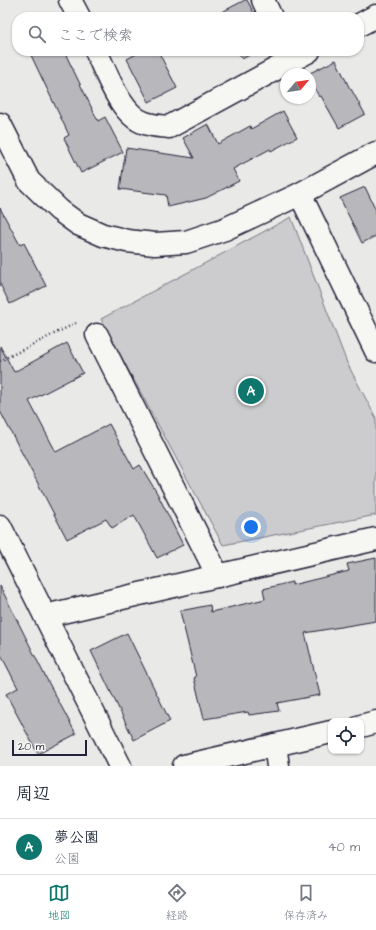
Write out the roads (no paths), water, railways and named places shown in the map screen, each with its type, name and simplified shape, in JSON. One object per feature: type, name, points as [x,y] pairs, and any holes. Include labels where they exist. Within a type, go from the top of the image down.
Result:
[{"type":"street","points":[[70,0],[76,12]]},
{"type":"street","points":[[263,0],[269,12]]},
{"type":"street","points":[[364,22],[376,16]]},
{"type":"street","points":[[98,56],[124,107],[133,117],[143,123],[169,127],[293,56]]},
{"type":"street","points":[[0,124],[29,181],[59,210],[78,224],[103,235],[127,241],[155,244],[186,242],[225,229],[300,194],[376,152]]},
{"type":"street","points":[[300,194],[376,351]]},
{"type":"street","points":[[97,335],[218,576]]},
{"type":"street","points":[[0,526],[120,766]]},
{"type":"street","points":[[45,616],[376,539]]},
{"type":"street","points":[[364,725],[376,722]]},
{"type":"street","points":[[184,766],[328,733]]},
{"type":"street","points":[[275,745],[278,766]]},
{"type":"place","name":"夢公園","points":[[251,391]]}]
